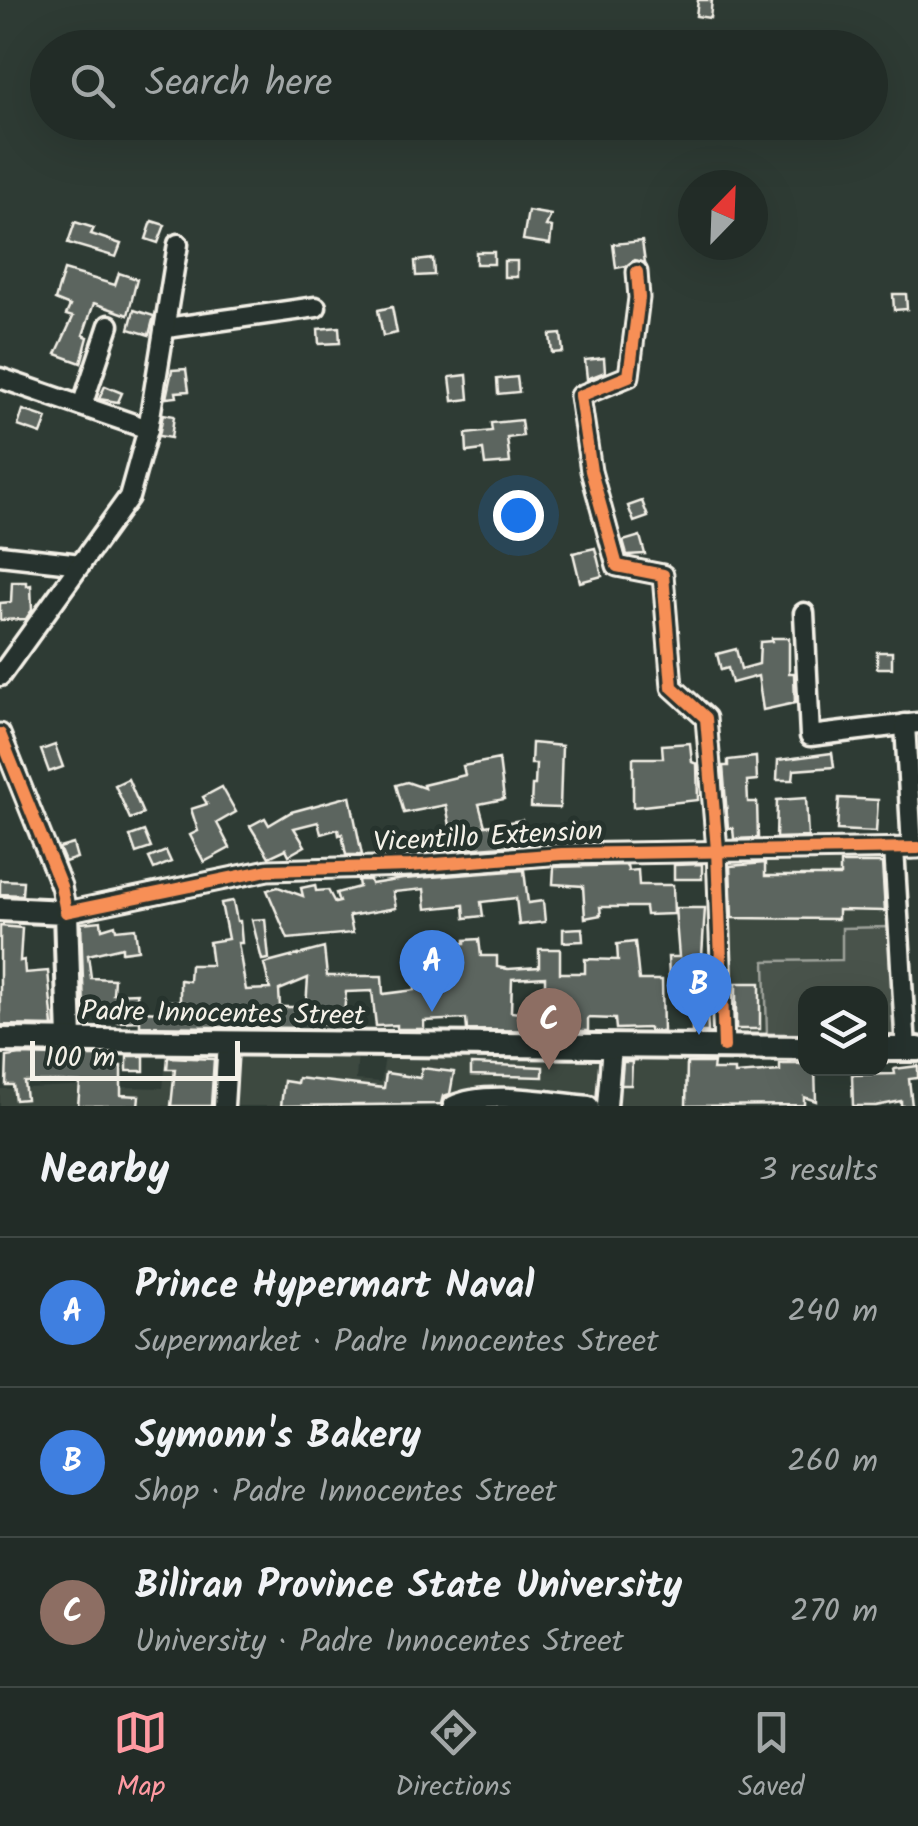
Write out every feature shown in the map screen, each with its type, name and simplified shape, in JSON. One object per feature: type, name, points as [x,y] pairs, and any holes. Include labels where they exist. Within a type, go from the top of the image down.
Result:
[{"type":"main road","name":"Vicentillo Extension","points":[[0,908],[66,912]]},
{"type":"main road","points":[[66,912],[70,1040]]},
{"type":"main road","name":"Padre Innocentes Street","points":[[0,1040],[798,1048]]},
{"type":"street","points":[[0,676],[129,497],[148,429],[178,244]]},
{"type":"street","points":[[637,272],[639,298],[630,376],[580,396],[591,471],[617,566],[663,575],[672,686],[706,718],[717,850],[724,1047]]},
{"type":"street","points":[[167,328],[316,307]]},
{"type":"street","points":[[82,406],[109,325]]},
{"type":"street","points":[[0,378],[148,429]]},
{"type":"street","points":[[0,556],[81,564]]},
{"type":"street","points":[[804,613],[810,736],[912,723],[908,848],[912,1049]]},
{"type":"street","points":[[0,734],[61,886],[66,912]]},
{"type":"street","name":"Vicentillo Extension","points":[[66,912],[268,870],[410,866],[562,854],[908,848]]},
{"type":"street","points":[[224,1106],[228,1042]]},
{"type":"street","points":[[607,1106],[612,1046]]},
{"type":"street","points":[[453,1106],[465,1100],[500,1099],[589,1106]]},
{"type":"shaded area","points":[[886,859],[894,1036],[888,1036],[888,986],[798,986],[798,1036],[733,1036],[724,861]]},
{"type":"shaded area","points":[[889,927],[894,1036],[888,1036],[888,986],[798,986],[798,1036],[767,1036],[765,961],[842,960],[842,928]]},
{"type":"shaded area","points":[[167,1050],[358,1054],[356,1080],[381,1082],[385,1056],[715,1060],[717,1106],[0,1106],[0,1089],[163,1088]]},
{"type":"building","points":[[698,0],[712,0],[710,18],[696,16]]},
{"type":"building","points":[[528,211],[551,215],[546,226],[552,227],[550,244],[523,240]]},
{"type":"building","points":[[152,221],[165,225],[158,243],[146,239]]},
{"type":"building","points":[[75,222],[94,228],[91,234],[121,244],[116,257],[68,243]]},
{"type":"building","points":[[642,241],[645,263],[635,260],[616,268],[613,244]]},
{"type":"building","points":[[476,252],[494,252],[494,264],[476,264]]},
{"type":"building","points":[[433,259],[434,275],[416,276],[415,261]]},
{"type":"building","points":[[504,261],[517,261],[517,277],[504,277]]},
{"type":"building","points":[[64,270],[115,285],[119,273],[137,279],[128,315],[94,303],[83,335],[88,337],[81,363],[56,354],[73,317],[66,315],[70,306],[55,300]]},
{"type":"building","points":[[893,294],[906,294],[907,309],[894,310]]},
{"type":"building","points":[[392,307],[397,333],[383,336],[378,310]]},
{"type":"building","points":[[134,310],[154,316],[149,335],[129,329]]},
{"type":"building","points":[[339,327],[340,343],[319,344],[318,329]]},
{"type":"building","points":[[561,334],[563,352],[552,353],[550,335]]},
{"type":"building","points":[[604,358],[605,372],[587,379],[585,360]]},
{"type":"building","points":[[186,369],[189,391],[166,398],[172,370]]},
{"type":"building","points":[[467,375],[469,399],[453,401],[450,377]]},
{"type":"building","points":[[517,377],[519,392],[498,394],[497,379]]},
{"type":"building","points":[[105,386],[122,393],[118,402],[99,399]]},
{"type":"building","points":[[23,410],[47,418],[41,434],[18,426]]},
{"type":"building","points":[[163,414],[174,416],[171,438],[159,436]]},
{"type":"building","points":[[521,420],[523,436],[507,438],[510,463],[485,465],[483,450],[467,452],[466,434],[492,431],[491,423]]},
{"type":"building","points":[[642,501],[648,517],[634,522],[628,506]]},
{"type":"building","points":[[640,536],[645,554],[627,555],[623,541]]},
{"type":"building","points":[[595,548],[602,576],[580,582],[573,553]]},
{"type":"building","points":[[12,582],[31,585],[32,610],[26,619],[0,620],[0,603],[11,602]]},
{"type":"building","points":[[789,638],[789,673],[794,673],[795,703],[763,710],[758,676],[732,683],[728,668],[721,670],[717,654],[736,649],[741,669],[759,664],[760,642]]},
{"type":"building","points":[[877,652],[892,652],[892,668],[877,668]]},
{"type":"building","points":[[532,743],[562,746],[560,808],[531,807],[536,764],[531,764]]},
{"type":"building","points":[[690,743],[692,762],[697,764],[698,800],[633,807],[633,758],[663,758],[662,745]]},
{"type":"building","points":[[55,745],[63,767],[49,772],[41,750]]},
{"type":"building","points":[[832,753],[834,767],[794,770],[793,780],[777,780],[778,760]]},
{"type":"building","points":[[756,757],[757,780],[747,781],[748,802],[757,802],[758,838],[734,839],[733,828],[728,828],[723,766],[728,766],[728,760]]},
{"type":"building","points":[[499,759],[504,799],[479,804],[485,826],[522,820],[525,838],[529,837],[531,844],[399,854],[397,840],[451,831],[446,805],[404,813],[396,785],[407,782],[424,788],[423,785],[465,775],[463,766]]},
{"type":"building","points":[[128,779],[143,814],[130,819],[115,785]]},
{"type":"building","points":[[222,787],[236,812],[217,823],[230,848],[204,862],[190,835],[198,831],[191,809],[207,804],[203,797]]},
{"type":"building","points":[[350,796],[362,855],[346,855],[338,829],[321,834],[318,822],[294,828],[305,846],[289,855],[286,849],[269,857],[250,826],[265,818],[269,825],[291,812]]},
{"type":"building","points":[[806,798],[808,837],[776,838],[777,800]]},
{"type":"building","points":[[839,798],[878,800],[876,832],[837,830]]},
{"type":"building","points":[[144,831],[151,848],[136,853],[130,836]]},
{"type":"building","points":[[73,844],[77,858],[65,862],[59,848]]},
{"type":"building","points":[[166,851],[171,862],[154,869],[149,858]]},
{"type":"building","points":[[765,863],[765,876],[840,876],[840,863],[882,863],[885,911],[838,910],[838,919],[732,918],[730,866]]},
{"type":"building","points":[[702,864],[702,879],[674,879],[674,865]]},
{"type":"building","points":[[627,865],[628,871],[638,870],[639,885],[673,885],[674,914],[646,915],[645,907],[600,907],[601,915],[585,918],[583,886],[553,884],[554,867]]},
{"type":"building","points":[[524,870],[528,903],[543,901],[545,922],[519,925],[516,898],[481,902],[483,916],[465,918],[464,905],[426,909],[424,889],[393,892],[396,908],[349,916],[353,933],[288,939],[267,890],[278,887],[303,896],[301,888],[315,885],[316,891],[328,890],[335,903],[339,902],[336,893],[359,887],[358,880],[370,880],[371,884]]},
{"type":"building","points":[[0,880],[23,881],[22,895],[0,894]]},
{"type":"building","points":[[233,901],[240,921],[242,943],[238,943],[246,990],[270,989],[264,964],[324,948],[327,976],[382,976],[383,994],[415,990],[413,944],[479,939],[481,956],[497,956],[497,967],[508,969],[539,967],[539,949],[560,949],[560,973],[585,973],[585,959],[618,960],[617,944],[635,942],[639,980],[662,980],[663,1032],[649,1028],[616,1029],[615,1019],[588,1018],[588,1031],[467,1030],[466,1019],[424,1021],[424,1029],[397,1029],[397,1025],[376,1026],[372,991],[346,992],[343,1024],[295,1023],[296,1028],[140,1026],[140,1021],[118,1022],[117,1004],[94,1003],[94,1010],[84,1010],[81,923],[101,921],[102,929],[115,925],[116,930],[135,928],[138,950],[122,952],[122,947],[88,955],[91,978],[114,979],[113,994],[137,993],[138,1011],[164,1012],[164,1001],[180,1001],[180,980],[189,981],[190,965],[212,965],[209,942],[228,939],[221,903]],"holes":[[[545,977],[545,1016],[511,1012],[512,979]],[[308,978],[306,1007],[280,1007],[279,990]]]},
{"type":"building","points":[[675,908],[705,908],[702,956],[708,1032],[692,1032],[691,977],[669,978],[668,957],[679,957]]},
{"type":"building","points":[[265,919],[269,959],[262,960],[252,920]]},
{"type":"building","points":[[0,926],[22,928],[20,961],[24,960],[25,973],[48,971],[53,1026],[0,1025]]},
{"type":"building","points":[[582,928],[583,941],[563,942],[563,929]]},
{"type":"building","points":[[736,983],[760,983],[760,1029],[736,1029]]},
{"type":"building","points":[[54,1056],[55,1070],[72,1070],[72,1056],[99,1056],[99,1066],[121,1066],[121,1095],[139,1096],[138,1106],[78,1106],[80,1083],[61,1082],[24,1082],[26,1099],[15,1100],[13,1085],[6,1085],[7,1057]]},
{"type":"building","points":[[127,1056],[144,1056],[144,1071],[127,1071]]},
{"type":"building","points":[[168,1057],[214,1059],[211,1106],[171,1106],[175,1069],[167,1069]]},
{"type":"building","points":[[623,1062],[632,1062],[631,1085],[621,1085]]},
{"type":"building","points":[[687,1063],[714,1063],[713,1070],[735,1070],[735,1074],[780,1071],[780,1064],[798,1064],[798,1076],[815,1076],[816,1101],[804,1097],[804,1105],[686,1106]]},
{"type":"building","points":[[471,1064],[543,1067],[543,1077],[471,1075]]},
{"type":"building","points":[[918,1066],[918,1078],[909,1079],[912,1106],[901,1106],[901,1101],[853,1106],[852,1076],[888,1076],[895,1074],[894,1069]]},
{"type":"building","points":[[422,1068],[454,1072],[450,1094],[443,1096],[441,1104],[281,1106],[284,1081],[297,1083],[298,1078],[384,1088],[386,1073],[420,1078]]},
{"type":"cycle path","points":[[637,272],[639,298],[629,376],[580,396],[591,471],[617,566],[663,575],[672,687],[706,718],[717,850],[724,1047]]},
{"type":"cycle path","points":[[0,734],[61,886],[66,912],[268,870],[410,866],[562,854],[918,848]]},
{"type":"place","name":"Prince Hypermart Naval","points":[[432,1012]]},
{"type":"place","name":"Symonn's Bakery","points":[[699,1035]]},
{"type":"place","name":"Biliran Province State University","points":[[549,1070]]}]
